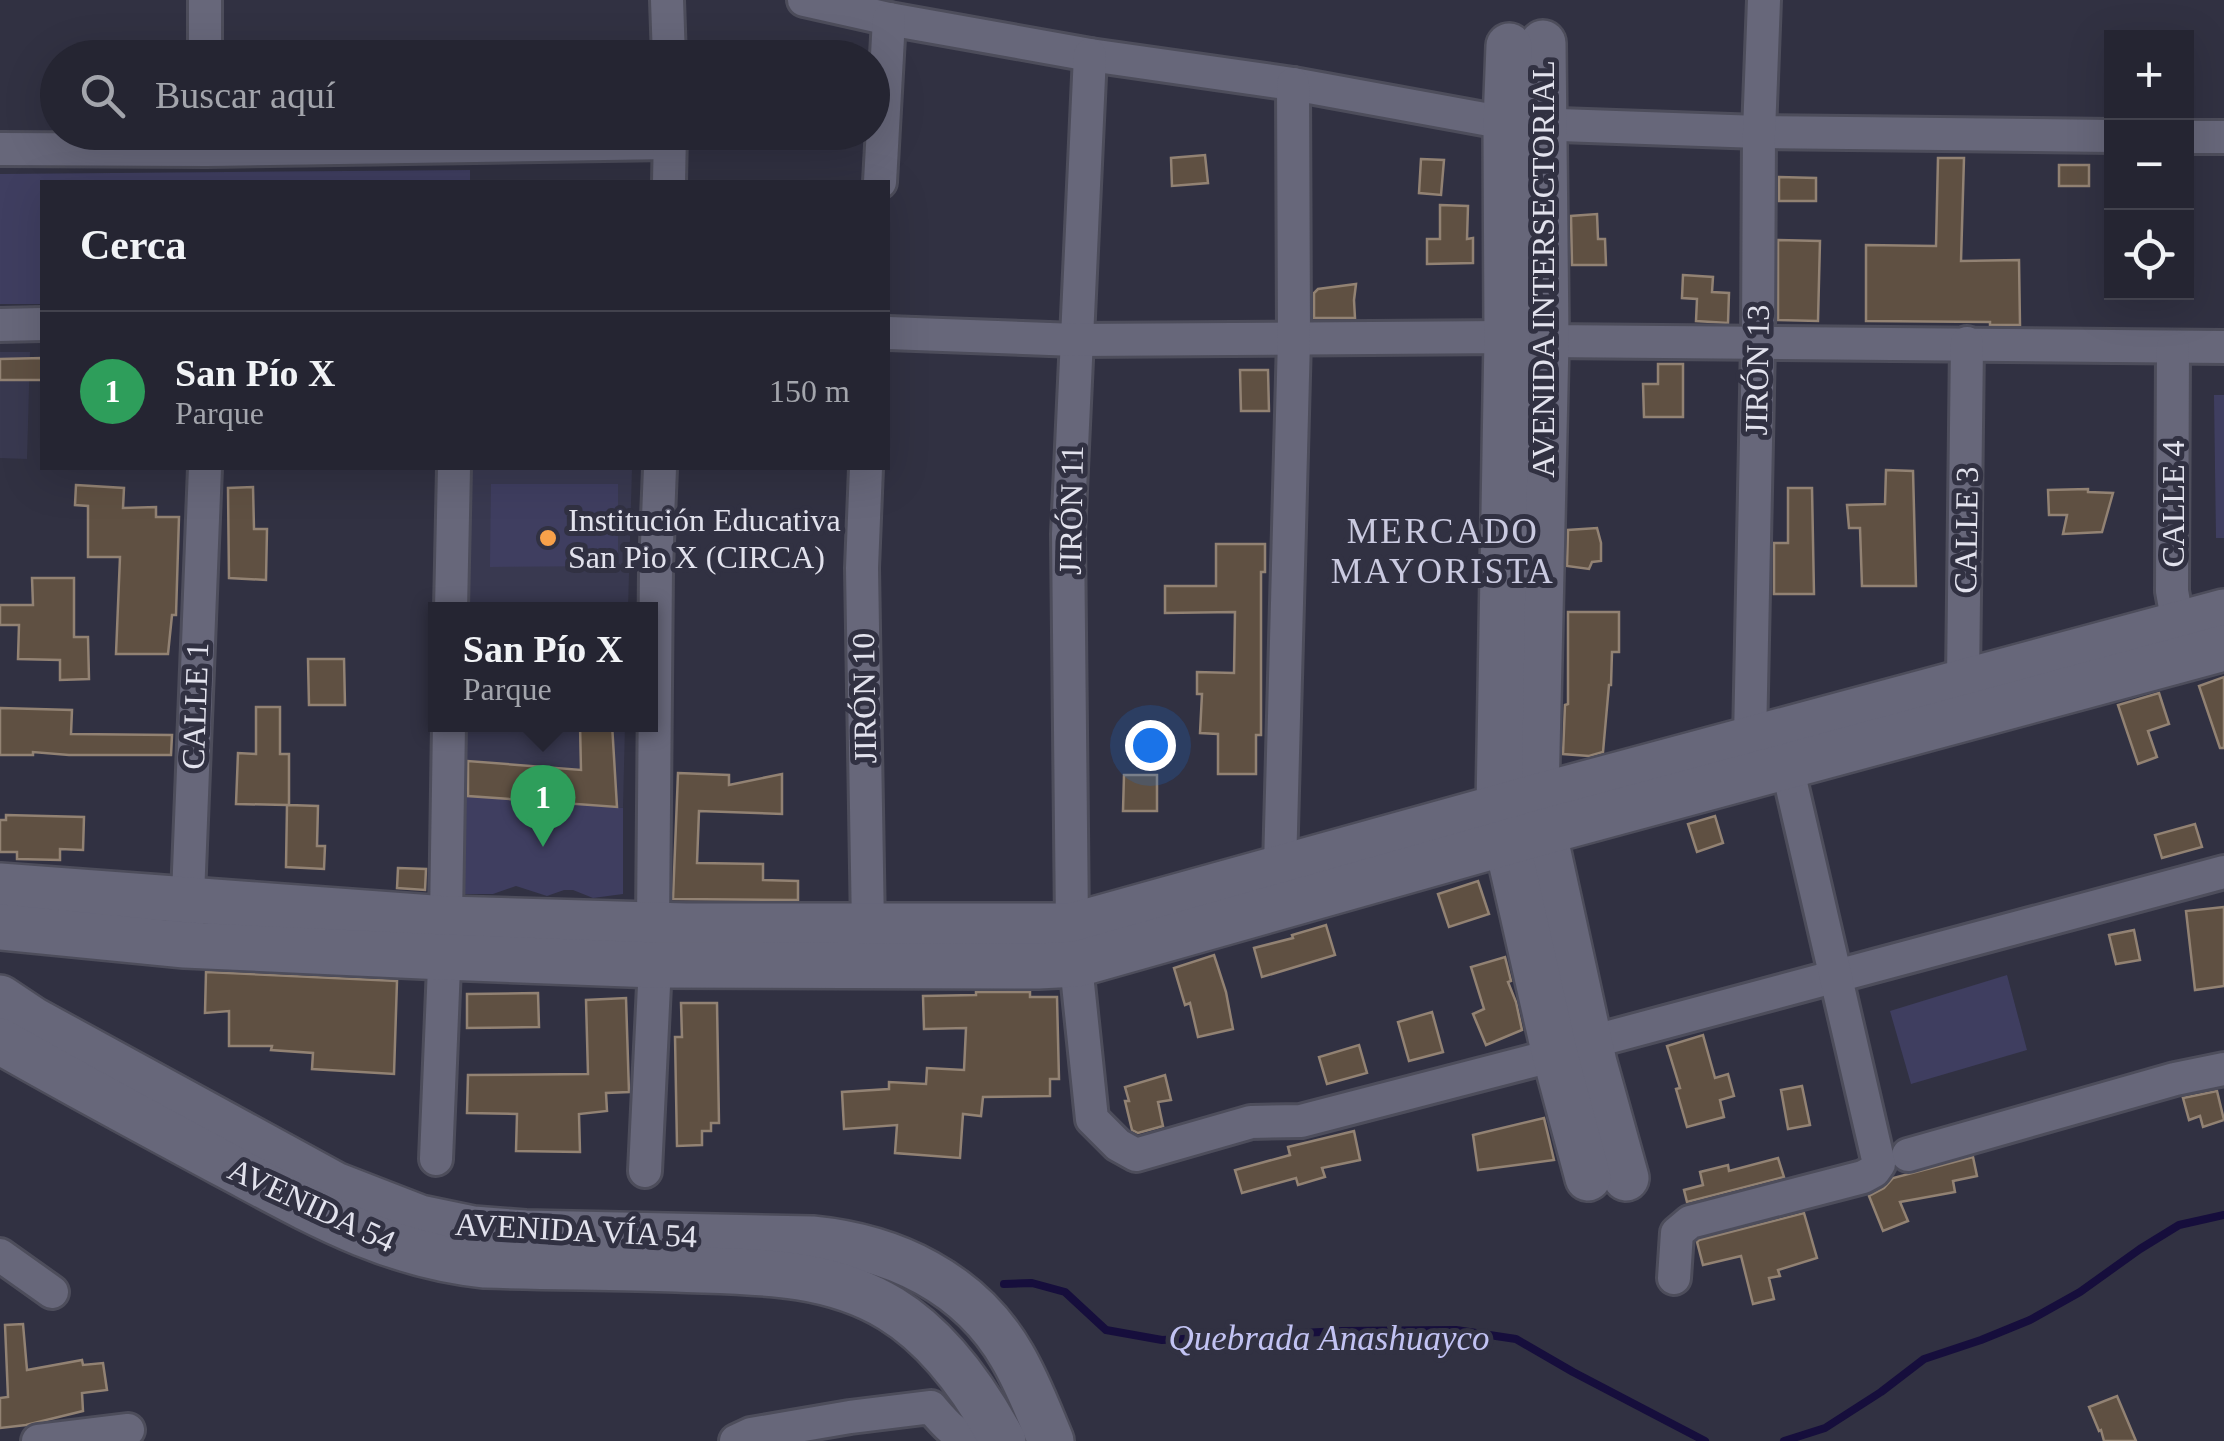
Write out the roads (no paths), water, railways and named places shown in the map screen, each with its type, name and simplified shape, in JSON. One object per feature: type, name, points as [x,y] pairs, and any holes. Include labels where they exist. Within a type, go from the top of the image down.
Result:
[{"type":"street","points":[[205,0],[206,40]]},
{"type":"street","points":[[667,0],[668,40]]},
{"type":"street","points":[[804,0],[1090,55],[1293,84],[1525,124],[1759,132],[2104,136]]},
{"type":"street","name":"JIRÓN 13","points":[[1750,740],[1764,0]]},
{"type":"street","points":[[889,40],[890,19]]},
{"type":"street","name":"AVENIDA INTERSECTORIAL","points":[[1526,45],[1521,820],[1573,1048],[1594,1064],[1606,1178]]},
{"type":"street","name":"JIRÓN 11","points":[[1090,55],[1068,534],[1074,945],[1092,1119],[1136,1155],[1251,1122],[1301,1121],[1573,1048]]},
{"type":"street","points":[[1280,867],[1294,339],[1293,84]]},
{"type":"street","points":[[2194,137],[2224,137]]},
{"type":"street","points":[[0,149],[40,147]]},
{"type":"street","points":[[669,180],[670,150]]},
{"type":"street","points":[[880,180],[882,150]]},
{"type":"street","points":[[0,325],[40,324]]},
{"type":"street","points":[[890,333],[1076,340],[1526,339],[2224,347]]},
{"type":"street","name":"CALLE 3","points":[[1966,699],[1967,343]]},
{"type":"street","name":"CALLE 4","points":[[2173,347],[2172,591],[2196,644]]},
{"type":"street","name":"CALLE 1","points":[[186,945],[205,470]]},
{"type":"street","points":[[451,602],[454,470]]},
{"type":"street","points":[[656,602],[660,470]]},
{"type":"street","name":"JIRÓN 10","points":[[866,470],[862,568],[867,947]]},
{"type":"street","points":[[0,927],[186,945],[445,938],[654,945],[1074,945],[1521,820],[1750,740],[1966,699],[2196,644],[2224,612]]},
{"type":"street","points":[[1074,945],[1280,867],[1787,766],[1966,699]]},
{"type":"street","points":[[436,1159],[450,732]]},
{"type":"street","points":[[645,1171],[654,945],[655,732]]},
{"type":"street","points":[[1674,1278],[1677,1233],[1690,1222],[1863,1176],[1874,1172],[1879,1164],[1787,766]]},
{"type":"street","points":[[1573,1048],[2224,872]]},
{"type":"street","points":[[0,886],[188,901],[445,938]]},
{"type":"street","name":"AVENIDA VÍA 54","points":[[0,998],[33,1020],[336,1185],[420,1218],[525,1233],[812,1239],[845,1242],[907,1261],[954,1290],[993,1328],[1012,1355],[1052,1441]]},
{"type":"street","name":"AVENIDA 54","points":[[0,1041],[327,1219],[412,1252],[448,1261],[486,1264],[781,1273],[854,1290],[890,1308],[934,1345],[978,1397],[1003,1441]]},
{"type":"street","points":[[1908,1155],[2175,1079],[2224,1069]]},
{"type":"street","points":[[0,1255],[52,1292]]},
{"type":"street","points":[[736,1441],[751,1434],[931,1408],[948,1428],[967,1440],[977,1441]]},
{"type":"street","points":[[38,1441],[128,1430]]},
{"type":"waterway","name":"Quebrada Anashuayco","points":[[1784,1441],[1825,1428],[1924,1359],[2030,1320],[2080,1292],[2179,1225],[2224,1215]]},
{"type":"waterway","name":"Quebrada Anashuayco","points":[[1004,1284],[1032,1283],[1065,1292],[1106,1330],[1162,1340],[1456,1330],[1516,1339],[1705,1441]]},
{"type":"place","name":"Institución Educativa San Pio X (CIRCA)","points":[[548,538]]},
{"type":"place","name":"San Pío X","points":[[543,847]]},
{"type":"district","name":"MERCADO MAYORISTA","points":[[1443,551]]}]
